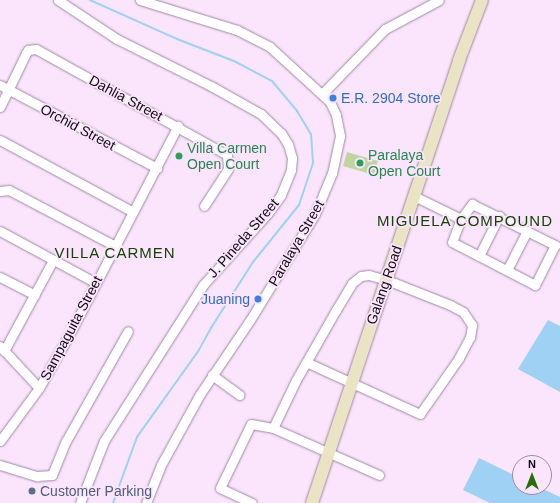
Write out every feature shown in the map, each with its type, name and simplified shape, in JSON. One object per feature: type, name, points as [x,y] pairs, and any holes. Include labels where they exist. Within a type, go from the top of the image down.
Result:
[{"type":"street","name":"J. Pineda Street","points":[[58,0],[117,39],[212,86],[261,114],[281,133],[288,144],[292,158],[290,170],[281,195],[268,213],[203,285],[104,442],[80,503]]},
{"type":"street","name":"Paralaya Street","points":[[140,0],[205,19],[250,37],[270,47],[322,94],[336,115],[340,136],[338,154],[326,193],[301,241],[250,320],[212,375],[161,465],[146,503]]},
{"type":"street","points":[[322,94],[385,29],[439,0]]},
{"type":"street","name":"Galang Road","points":[[312,503],[414,196],[482,0]]},
{"type":"street","name":"Dahlia Street","points":[[0,107],[26,53],[28,50],[36,49],[178,126],[227,155],[228,169],[204,206]]},
{"type":"street","name":"Orchid Street","points":[[0,85],[157,168]]},
{"type":"street","name":"Sampaguita Street","points":[[0,441],[39,388],[178,126]]},
{"type":"street","points":[[0,140],[133,212]]},
{"type":"street","points":[[0,191],[9,190],[115,246]]},
{"type":"street","points":[[414,196],[461,219]]},
{"type":"street","points":[[472,204],[555,245],[535,285],[452,242],[461,219],[472,204]]},
{"type":"street","points":[[479,256],[499,216]]},
{"type":"street","points":[[507,270],[527,230]]},
{"type":"street","points":[[0,231],[96,283]]},
{"type":"street","points":[[39,388],[2,349],[34,296],[53,260]]},
{"type":"street","points":[[273,428],[306,362],[352,283],[364,275],[387,280],[463,312],[472,325],[470,337],[420,414],[306,362]]},
{"type":"street","points":[[0,277],[34,296]]},
{"type":"street","points":[[0,464],[30,474],[52,475],[66,441],[128,331]]},
{"type":"street","points":[[212,375],[240,395]]},
{"type":"street","points":[[252,503],[221,490],[220,485],[248,426],[255,423],[273,428],[329,451],[379,475]]},
{"type":"green space","name":"Paralaya Open Court","points":[[347,152],[378,161],[374,175],[343,166]]},
{"type":"water","points":[[548,320],[560,326],[560,392],[518,369]]},
{"type":"water","points":[[479,458],[512,474],[512,495],[552,495],[552,493],[560,497],[560,503],[490,503],[463,490]]},
{"type":"waterway","points":[[90,0],[177,39],[234,61],[272,81],[297,111],[311,134],[313,163],[299,205],[253,262],[211,328],[199,350],[137,437],[113,503]]},
{"type":"place","name":"E.R. 2904 Store","points":[[333,98]]},
{"type":"place","name":"Villa Carmen Open Court","points":[[179,156]]},
{"type":"place","name":"Paralaya Open Court","points":[[360,163]]},
{"type":"place","name":"Juaning","points":[[258,299]]},
{"type":"place","name":"Customer Parking","points":[[32,491]]},
{"type":"district","name":"MIGUELA COMPOUND","points":[[465,221]]},
{"type":"district","name":"VILLA CARMEN","points":[[115,253]]}]
